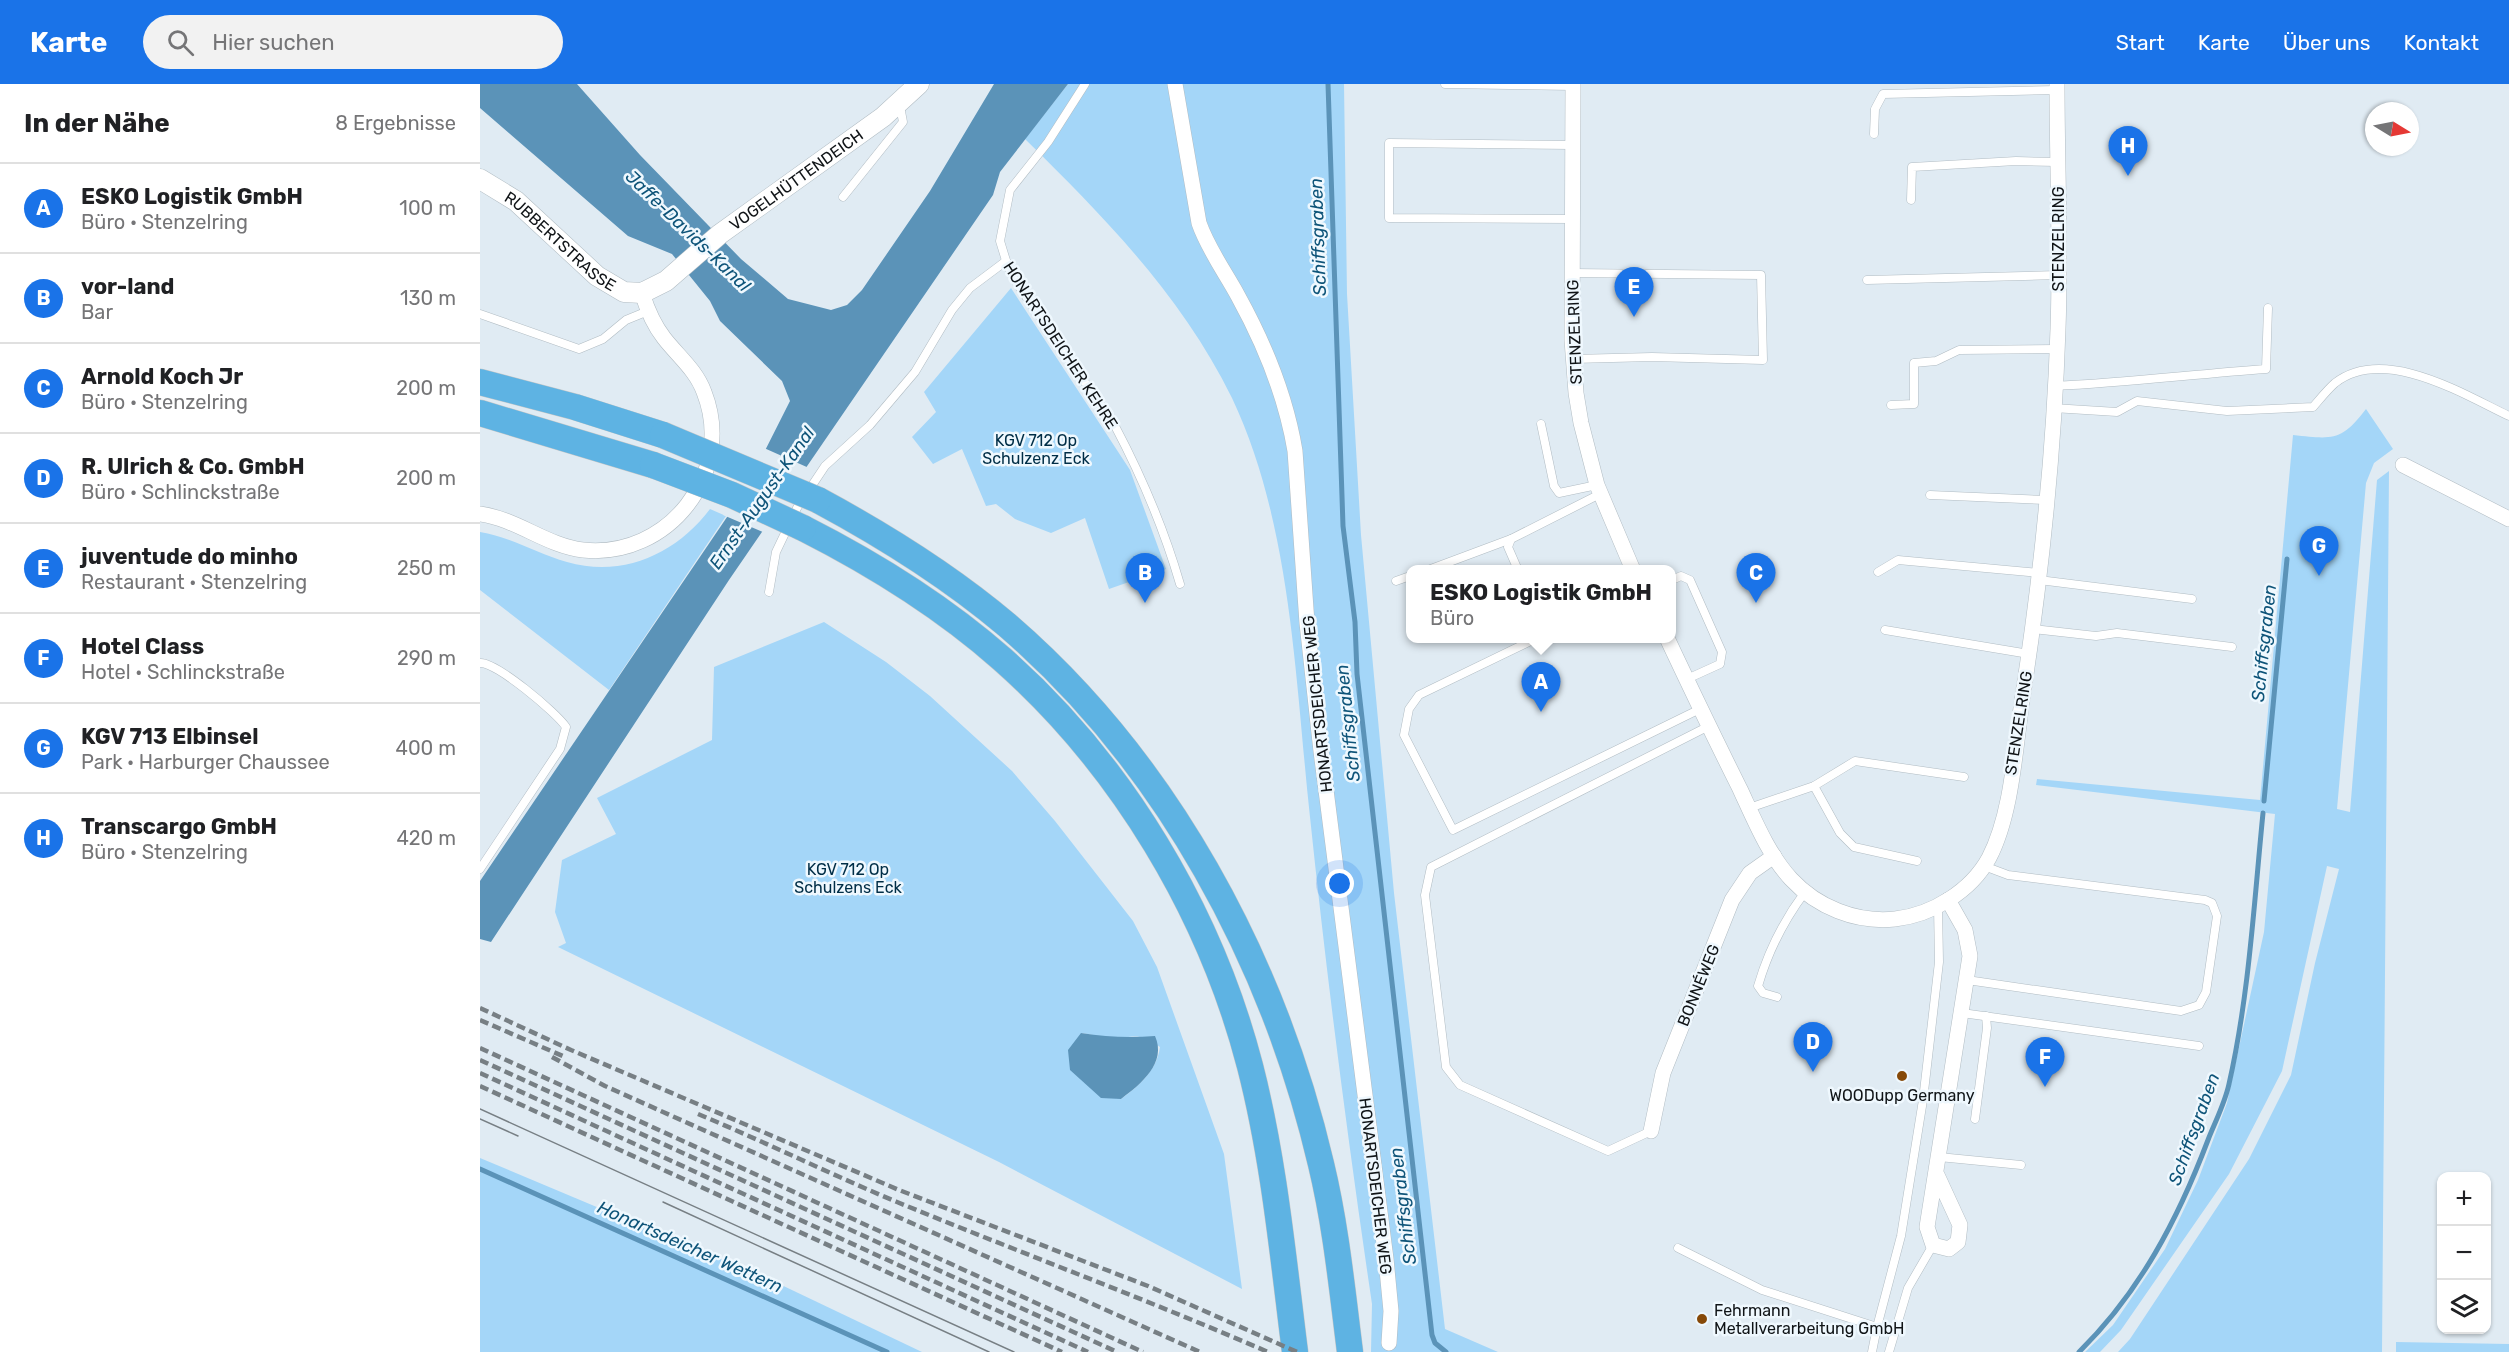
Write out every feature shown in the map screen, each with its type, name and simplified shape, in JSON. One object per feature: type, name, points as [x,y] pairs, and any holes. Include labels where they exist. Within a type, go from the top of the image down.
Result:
[{"type":"highway","points":[[480,382],[575,407],[663,435],[818,500],[878,532],[923,562],[1006,625],[1053,669],[1109,728],[1154,787],[1236,926],[1266,993],[1299,1084],[1322,1165],[1339,1262],[1350,1352]]},
{"type":"highway","points":[[480,413],[653,465],[732,495],[854,554],[910,590],[1003,660],[1081,742],[1117,787],[1158,848],[1183,891],[1230,998],[1251,1068],[1276,1200],[1295,1352]]},
{"type":"street","name":"VOGELHÜTTENDEICH","points":[[645,302],[720,234],[899,105],[919,84]]},
{"type":"street","name":"HONARTSDEICHER WEG","points":[[1175,84],[1199,223],[1207,243],[1246,310],[1271,366],[1295,452],[1307,623],[1339,899],[1386,1259],[1391,1311],[1389,1343]]},
{"type":"street","name":"STENZELRING","points":[[1573,85],[1573,359],[1581,423],[1599,490],[1631,565]]},
{"type":"street","name":"STENZELRING","points":[[1669,643],[1774,856],[1791,879],[1805,892],[1829,908],[1871,919],[1898,919],[1926,912],[1943,903],[1966,886],[1984,866],[1994,846],[2006,804],[2039,576],[2057,349],[2057,87]]},
{"type":"street","name":"RUBBERTSTRASSE","points":[[480,179],[516,201],[597,276],[645,302]]},
{"type":"street","points":[[480,514],[513,523],[571,547],[600,550],[642,542],[656,535],[682,513],[705,476],[711,432],[708,406],[698,378],[664,339],[645,302]]},
{"type":"street","points":[[2403,465],[2509,519]]},
{"type":"street","name":"BONNÉWEG","points":[[1651,1131],[1663,1073],[1732,900],[1750,873],[1774,856]]},
{"type":"street","points":[[1937,1175],[1956,1214],[1960,1234],[1958,1242],[1949,1249],[1932,1245],[1927,1227],[1970,956],[1968,939],[1943,903]]},
{"type":"lane","name":"HONARTSDEICHER KEHRE","points":[[1084,84],[1047,142],[1010,190],[1000,230],[1000,241],[1016,282],[1114,426],[1126,448],[1164,530],[1180,584]]},
{"type":"lane","points":[[1445,84],[1573,85]]},
{"type":"lane","points":[[1874,134],[1875,109],[1883,94],[2057,87]]},
{"type":"lane","points":[[843,198],[903,122],[899,105]]},
{"type":"lane","points":[[1572,145],[1389,143],[1389,218],[1572,219]]},
{"type":"lane","points":[[1911,200],[1912,167],[2016,161],[2057,162]]},
{"type":"lane","points":[[770,592],[776,552],[797,508],[825,466],[870,425],[915,372],[952,310],[970,288],[1006,261]]},
{"type":"lane","points":[[1572,273],[1761,275],[1763,360],[1652,357],[1573,359]]},
{"type":"lane","points":[[1867,280],[2058,276]]},
{"type":"lane","points":[[480,314],[579,348],[603,339],[645,302]]},
{"type":"lane","points":[[2055,386],[2133,383],[2161,376],[2266,369],[2268,308]]},
{"type":"lane","points":[[1891,405],[1914,404],[1914,363],[1936,361],[1959,350],[2057,349]]},
{"type":"lane","points":[[2053,408],[2117,412],[2137,401],[2227,411],[2313,407],[2336,382],[2363,370],[2417,373],[2509,416]]},
{"type":"lane","points":[[1541,424],[1554,486],[1559,493],[1599,490]]},
{"type":"lane","points":[[1441,565],[1511,538],[1599,490]]},
{"type":"lane","points":[[1930,495],[2046,500]]},
{"type":"lane","points":[[1511,538],[1508,547],[1516,565]]},
{"type":"lane","points":[[1878,572],[1898,560],[2039,576],[2192,598]]},
{"type":"lane","points":[[1676,578],[1681,576],[1690,580],[1722,652],[1720,664],[1687,679]]},
{"type":"lane","points":[[1396,581],[1406,577]]},
{"type":"lane","points":[[2032,629],[2096,636],[2117,633],[2232,647]]},
{"type":"lane","points":[[1885,630],[2029,654]]},
{"type":"lane","points":[[1529,643],[1419,695],[1409,709],[1404,735],[1453,830],[1700,709]]},
{"type":"lane","points":[[480,663],[494,667],[526,690],[561,719],[566,727],[565,739],[560,749],[480,868]]},
{"type":"lane","points":[[1651,1131],[1608,1151],[1460,1085],[1446,1067],[1425,895],[1431,867],[1708,726]]},
{"type":"lane","points":[[1749,808],[1778,796],[1814,786],[1855,761],[1964,777]]},
{"type":"lane","points":[[1814,786],[1840,833],[1854,847],[1917,861]]},
{"type":"lane","points":[[1967,980],[2181,1011],[2199,1005],[2206,992],[2210,970],[2217,916],[2212,903],[2205,900],[2008,875],[1984,866]]},
{"type":"lane","points":[[1777,997],[1763,993],[1758,986],[1790,912],[1805,892]]},
{"type":"lane","points":[[1872,1352],[1900,1236],[1923,1100],[1939,962],[1943,903]]},
{"type":"lane","points":[[1962,1013],[2199,1046]]},
{"type":"lane","points":[[1975,1119],[1987,1028],[1986,1016]]},
{"type":"lane","points":[[1939,1157],[2021,1165]]},
{"type":"lane","points":[[1888,1352],[1908,1288],[1932,1245]]},
{"type":"lane","points":[[1678,1248],[1762,1290],[1877,1327]]},
{"type":"green space","points":[[1068,84],[1344,84],[1347,294],[1361,535],[1394,893],[1445,1329],[1498,1352],[1371,1352],[1372,1304],[1331,1000],[1295,658],[1279,550],[1267,498],[1252,447],[1232,398],[1190,326],[1140,260],[1084,198],[1025,139]]},
{"type":"green space","name":"KGV 712 Op Schulzenz Eck","points":[[1011,288],[1130,470],[1166,569],[1109,589],[1085,518],[1051,533],[1015,519],[996,504],[986,506],[962,449],[933,464],[912,437],[936,412],[924,392]]},
{"type":"green space","points":[[2366,409],[2393,449],[2374,463],[2366,483],[2337,809],[2350,812],[2377,480],[2389,471],[2382,1352],[2118,1352],[2130,1339],[2249,1159],[2291,1075],[2315,963],[2339,869],[2327,866],[2282,1071],[2229,1174],[2121,1330],[2100,1352],[2085,1352],[2113,1325],[2165,1249],[2198,1180],[2227,1103],[2264,932],[2275,814],[2036,785],[2037,779],[2260,800],[2293,435],[2335,436],[2350,428]]},
{"type":"green space","points":[[710,509],[726,516],[609,690],[480,590],[480,532],[567,562],[608,567],[628,564],[665,550],[681,539]]},
{"type":"green space","name":"KGV 712 Op Schulzens Eck","points":[[824,622],[886,662],[930,696],[1012,771],[1055,821],[1133,921],[1157,967],[1224,1154],[1242,1289],[999,1162],[558,947],[566,943],[555,912],[562,860],[616,834],[597,798],[712,740],[714,667]],"holes":[[[1081,1033],[1110,1038],[1135,1036],[1160,1047],[1155,1063],[1146,1077],[1121,1099]]]},
{"type":"green space","points":[[480,1158],[773,1281],[922,1352],[480,1352]]},
{"type":"green space","points":[[2396,1342],[2509,1344],[2509,1352],[2396,1352]]},
{"type":"water","points":[[480,84],[577,84],[640,155],[741,259],[788,299],[831,310],[847,305],[862,290],[930,191],[994,84],[1068,84],[1000,172],[993,195],[729,580],[491,942],[480,939],[480,881],[744,492],[790,401],[782,381],[720,321],[710,301],[672,254],[628,236],[480,108]]},
{"type":"water","points":[[1081,1033],[1118,1037],[1155,1036],[1158,1055],[1155,1064],[1144,1080],[1121,1099],[1101,1098],[1070,1070],[1068,1050]]},
{"type":"pier","points":[[764,448],[809,468],[765,533],[723,515],[742,490]]},
{"type":"waterway","name":"Schiffsgraben","points":[[1328,84],[1343,526],[1355,622],[1357,674],[1432,1335],[1435,1343],[1446,1352]]},
{"type":"waterway","name":"Schiffsgraben","points":[[2264,801],[2287,559]]},
{"type":"waterway","name":"Schiffsgraben","points":[[2079,1352],[2121,1305],[2155,1253],[2184,1198],[2225,1098],[2236,1051],[2246,983],[2263,813]]},
{"type":"waterway","name":"Honartsdeicher Wettern","points":[[480,1169],[887,1352]]},
{"type":"tram line","points":[[480,1109],[1014,1352]]},
{"type":"tram line","points":[[480,1119],[518,1136]]},
{"type":"tram line","points":[[663,1202],[989,1352]]},
{"type":"railway","points":[[480,1008],[571,1050],[899,1190],[1148,1286],[1297,1352]]},
{"type":"railway","points":[[480,1020],[565,1057]]},
{"type":"railway","points":[[480,1048],[1143,1352]]},
{"type":"railway","points":[[552,1057],[605,1086],[1200,1352]]},
{"type":"railway","points":[[480,1060],[1117,1352]]},
{"type":"railway","points":[[480,1073],[1088,1352]]},
{"type":"railway","points":[[480,1086],[1062,1352]]},
{"type":"railway","points":[[698,1114],[897,1202],[1268,1352]]},
{"type":"place","name":"Transcargo GmbH","points":[[2128,176]]},
{"type":"place","name":"juventude do minho","points":[[1634,317]]},
{"type":"place","name":"KGV 713 Elbinsel","points":[[2319,576]]},
{"type":"place","name":"vor-land","points":[[1145,603]]},
{"type":"place","name":"Arnold Koch Jr","points":[[1756,603]]},
{"type":"place","name":"ESKO Logistik GmbH","points":[[1541,712]]},
{"type":"place","name":"R. Ulrich & Co. GmbH","points":[[1813,1072]]},
{"type":"place","name":"WOODupp Germany","points":[[1902,1076]]},
{"type":"place","name":"Hotel Class","points":[[2045,1087]]},
{"type":"place","name":"Fehrmann Metallverarbeitung GmbH","points":[[1702,1319]]},
{"type":"water label","name":"Jaffe-Davids-Kanal","points":[[688,231]]},
{"type":"water label","name":"Ernst-August-Kanal","points":[[762,498]]}]
